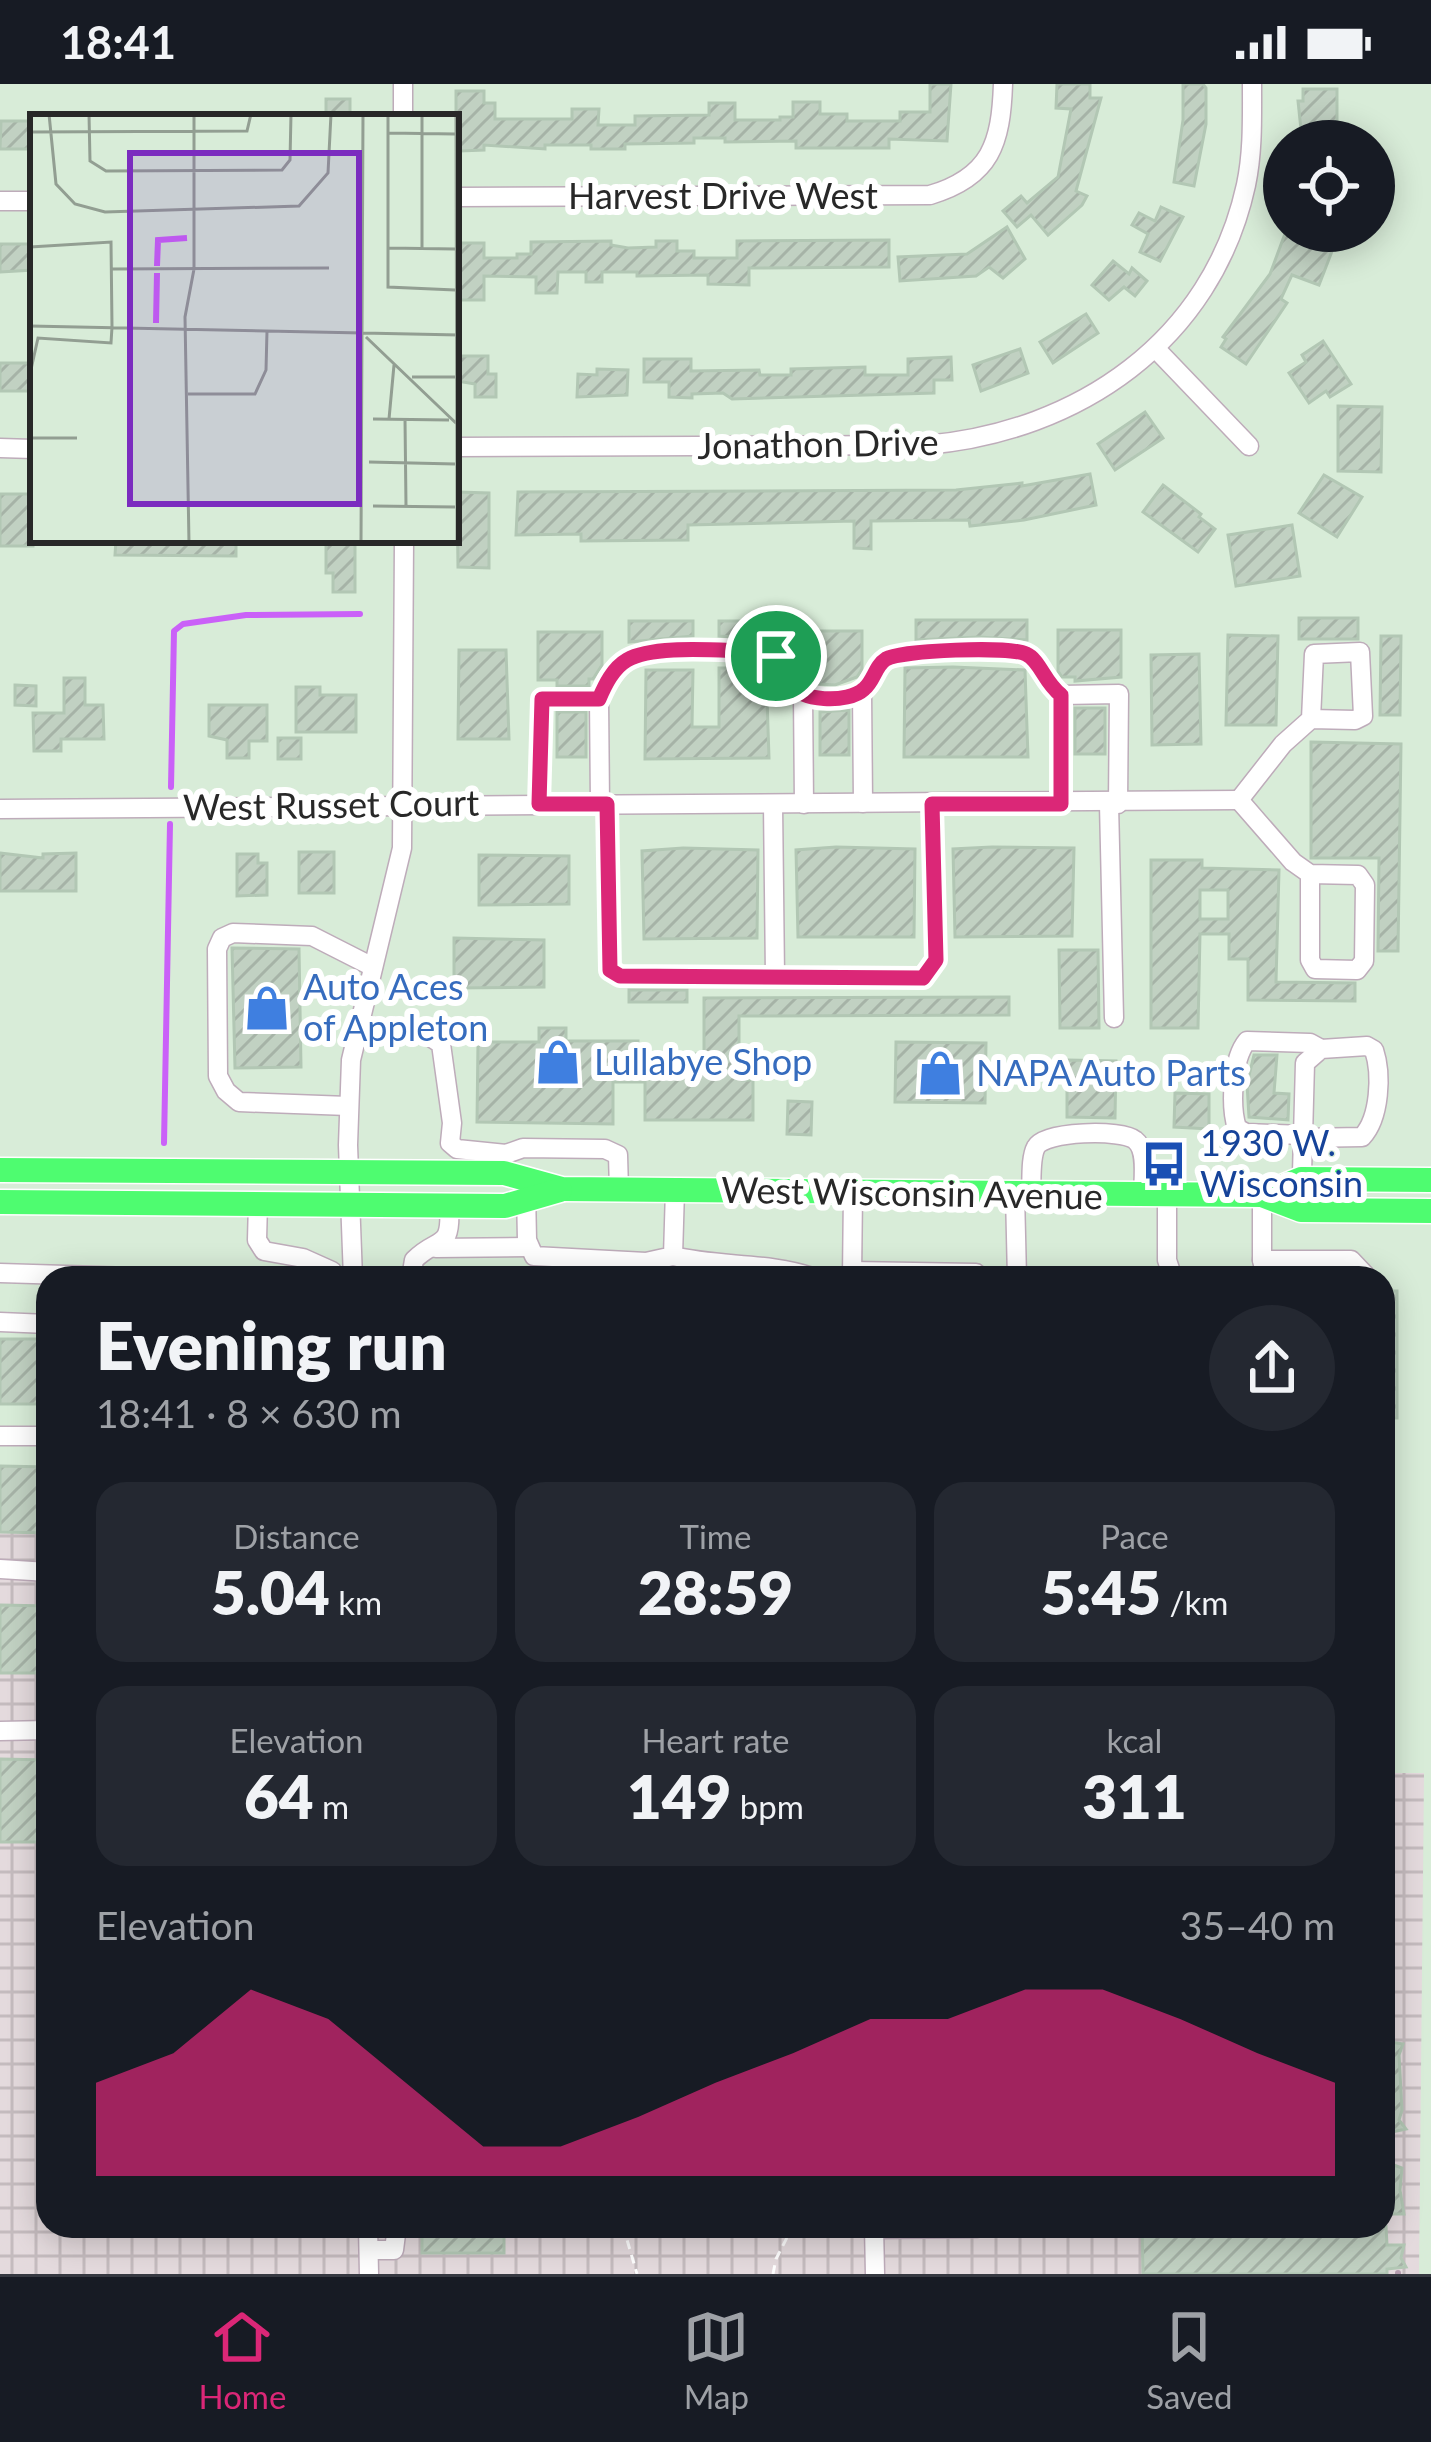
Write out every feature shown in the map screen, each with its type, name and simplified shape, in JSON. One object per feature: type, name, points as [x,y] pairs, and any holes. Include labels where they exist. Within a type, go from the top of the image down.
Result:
[{"type":"main road","name":"West Wisconsin Avenue","points":[[0,1170],[515,1176],[562,1189],[1262,1196],[1301,1210],[1423,1214]]},
{"type":"main road","name":"West Wisconsin Avenue","points":[[0,1202],[505,1206],[515,1176]]},
{"type":"main road","name":"West Wisconsin Avenue","points":[[1262,1196],[1301,1179],[1431,1180]]},
{"type":"street","points":[[403,84],[404,114]]},
{"type":"street","name":"Harvest Drive West","points":[[459,197],[930,196],[967,180],[982,166],[999,131],[1003,84]]},
{"type":"street","name":"Jonathon Drive","points":[[459,447],[955,442],[1018,430],[1084,401],[1156,349],[1202,290],[1238,212],[1250,154],[1252,84]]},
{"type":"street","points":[[1156,349],[1250,446]]},
{"type":"street","points":[[353,1266],[348,1106],[356,1025],[399,870],[404,807],[404,543]]},
{"type":"street","points":[[932,804],[936,960],[923,978],[620,976],[610,970],[599,699],[614,671],[627,660],[646,653],[765,651],[776,656],[787,681],[803,695],[850,697],[862,692],[886,659],[909,651],[1019,651],[1037,662],[1047,684],[1061,695],[1119,694],[1113,804],[1114,1018]]},
{"type":"street","points":[[1310,874],[1310,961],[1315,969],[1357,970],[1364,962],[1365,885],[1358,875],[1310,874],[1293,862],[1239,800],[1283,744],[1311,719],[1363,716],[1360,652],[1314,654],[1311,719]]},
{"type":"street","points":[[862,692],[862,803]]},
{"type":"street","points":[[803,695],[804,804]]},
{"type":"street","points":[[1061,695],[1061,804]]},
{"type":"street","points":[[539,804],[542,699],[599,699]]},
{"type":"street","name":"West Russet Court","points":[[0,808],[1239,800]]},
{"type":"street","points":[[773,804],[775,977]]},
{"type":"street","points":[[348,1106],[239,1102],[226,1091],[218,1076],[217,949],[222,938],[233,933],[312,936],[373,967]]},
{"type":"street","points":[[356,1025],[424,1033],[442,1043],[450,1143],[515,1176]]},
{"type":"street","points":[[1247,1041],[1310,1043],[1321,1049],[1367,1046],[1374,1050],[1374,1121],[1362,1137],[1246,1133],[1238,1128],[1234,1112],[1239,1055],[1247,1041]]},
{"type":"street","points":[[1301,1210],[1306,1063],[1321,1049]]},
{"type":"street","points":[[1018,1266],[1023,1194],[1039,1142],[1055,1135],[1122,1134],[1138,1142],[1142,1150],[1169,1266]]},
{"type":"street","points":[[567,1266],[534,1256],[529,1247],[515,1176],[523,1148],[604,1149],[617,1155],[619,1190]]},
{"type":"street","points":[[675,1190],[668,1264],[730,1266]]},
{"type":"street","points":[[852,1266],[853,1192]]},
{"type":"street","points":[[1262,1196],[1264,1266]]},
{"type":"street","points":[[258,1203],[257,1240],[263,1251],[303,1258],[316,1266]]},
{"type":"street","points":[[436,1249],[451,1230],[449,1205]]},
{"type":"street","points":[[413,1266],[422,1252],[436,1249],[529,1247]]},
{"type":"street","points":[[1293,1266],[1351,1260],[1357,1266]]},
{"type":"street","points":[[0,1274],[36,1275]]},
{"type":"street","points":[[0,1322],[36,1324]]},
{"type":"street","points":[[0,1436],[36,1436]]},
{"type":"street","points":[[0,1569],[36,1571]]},
{"type":"street","points":[[0,1731],[36,1730]]},
{"type":"street","points":[[368,2238],[369,2274]]},
{"type":"street","points":[[369,2251],[394,2250],[396,2238]]},
{"type":"street","points":[[874,2238],[875,2274]]},
{"type":"path","points":[[626,2238],[637,2274]]},
{"type":"path","points":[[773,2274],[787,2238]]},
{"type":"shaded area","points":[[36,1472],[36,2238],[1395,2238],[1395,1773],[1424,1773],[1419,2274],[0,2274],[0,1473]]},
{"type":"building","points":[[930,84],[951,84],[947,141],[889,139],[889,148],[796,148],[796,141],[694,138],[694,143],[625,144],[625,149],[484,145],[484,150],[460,151],[456,91],[484,91],[484,103],[495,103],[495,119],[572,119],[572,109],[599,109],[598,125],[635,125],[635,116],[709,115],[709,103],[735,103],[735,120],[793,117],[793,102],[820,102],[820,114],[847,114],[847,121],[900,121],[900,112],[930,112]]},
{"type":"building","points":[[1057,84],[1090,84],[1090,98],[1101,98],[1076,191],[1087,196],[1048,235],[1031,215],[1017,227],[1003,211],[1021,196],[1027,203],[1058,177],[1071,109],[1056,108]]},
{"type":"building","points":[[1183,84],[1206,88],[1206,124],[1194,186],[1174,182]]},
{"type":"building","points":[[1303,89],[1337,89],[1337,120],[1300,120],[1298,101],[1303,101]]},
{"type":"building","points":[[326,99],[350,99],[350,114],[326,114]]},
{"type":"building","points":[[1,121],[30,121],[30,149],[0,149]]},
{"type":"building","points":[[1161,207],[1183,217],[1160,261],[1140,252],[1148,234],[1132,225],[1139,213],[1155,221]]},
{"type":"building","points":[[1007,227],[1025,259],[1003,278],[989,267],[976,276],[900,281],[898,257],[967,254]]},
{"type":"building","points":[[889,240],[889,267],[749,268],[749,285],[708,284],[708,275],[637,276],[637,272],[602,272],[602,282],[586,282],[586,272],[558,272],[557,293],[536,293],[536,277],[484,276],[484,300],[459,300],[461,243],[484,243],[484,258],[531,254],[531,242],[611,241],[611,245],[628,248],[677,241],[677,251],[694,251],[694,258],[737,258],[737,241]]},
{"type":"building","points":[[0,244],[30,244],[30,270],[0,272]]},
{"type":"building","points":[[1278,252],[1332,252],[1319,285],[1292,275],[1281,299],[1287,303],[1246,364],[1221,347],[1223,337],[1270,274]]},
{"type":"building","points":[[1113,261],[1147,281],[1135,296],[1124,287],[1109,300],[1092,285]]},
{"type":"building","points":[[1086,314],[1098,333],[1053,363],[1040,342]]},
{"type":"building","points":[[1323,341],[1351,384],[1330,397],[1326,391],[1309,403],[1289,373],[1306,362],[1302,355]]},
{"type":"building","points":[[1020,349],[1028,373],[981,391],[973,365]]},
{"type":"building","points":[[459,356],[488,356],[488,374],[496,374],[496,397],[475,397],[475,384],[459,381]]},
{"type":"building","points":[[951,357],[952,380],[934,380],[934,393],[732,399],[723,393],[692,394],[692,398],[669,397],[669,382],[644,382],[644,359],[691,359],[691,371],[759,370],[760,375],[791,375],[791,369],[865,367],[865,375],[908,375],[908,359]]},
{"type":"building","points":[[0,363],[30,363],[30,391],[0,391]]},
{"type":"building","points":[[597,369],[628,370],[627,395],[577,397],[578,374],[597,375]]},
{"type":"building","points":[[1338,406],[1382,407],[1381,472],[1338,471]]},
{"type":"building","points":[[1145,412],[1163,438],[1115,470],[1098,444]]},
{"type":"building","points":[[1090,474],[1096,505],[970,526],[969,520],[871,521],[871,549],[854,548],[854,521],[688,525],[688,540],[581,541],[581,534],[516,535],[518,492],[956,490],[1022,486]]},
{"type":"building","points":[[1324,475],[1362,497],[1337,537],[1299,513]]},
{"type":"building","points":[[1163,485],[1215,529],[1198,552],[1143,512]]},
{"type":"building","points":[[459,492],[489,493],[489,568],[458,567]]},
{"type":"building","points":[[0,494],[30,494],[33,546],[0,546]]},
{"type":"building","points":[[1292,525],[1300,576],[1236,586],[1228,535]]},
{"type":"building","points":[[116,543],[236,543],[236,556],[115,555]]},
{"type":"building","points":[[326,543],[355,543],[355,592],[333,592],[333,573],[326,573]]},
{"type":"building","points":[[1299,618],[1358,618],[1358,639],[1299,639]]},
{"type":"building","points":[[916,620],[1027,620],[1027,640],[916,640]]},
{"type":"building","points":[[629,621],[693,621],[693,636],[629,642]]},
{"type":"building","points":[[719,621],[774,621],[774,640],[719,636]]},
{"type":"building","points":[[1058,630],[1121,630],[1121,677],[1075,681],[1075,677],[1062,677]]},
{"type":"building","points":[[798,631],[862,631],[862,669],[857,677],[835,685],[802,678]]},
{"type":"building","points":[[538,632],[602,632],[602,665],[589,679],[589,686],[557,686],[557,680],[538,680]]},
{"type":"building","points":[[1228,635],[1278,636],[1276,725],[1226,725]]},
{"type":"building","points":[[1381,636],[1401,636],[1400,715],[1380,715]]},
{"type":"building","points":[[459,650],[506,650],[509,739],[458,739]]},
{"type":"building","points":[[1199,654],[1201,744],[1152,745],[1151,655]]},
{"type":"building","points":[[719,668],[766,668],[769,758],[645,759],[646,670],[693,670],[692,727],[719,727]]},
{"type":"building","points":[[905,668],[1025,670],[1028,757],[904,757]]},
{"type":"building","points":[[64,678],[85,678],[85,705],[103,705],[104,739],[61,739],[61,751],[34,751],[33,713],[64,713]]},
{"type":"building","points":[[15,685],[36,686],[36,706],[15,705]]},
{"type":"building","points":[[296,687],[320,687],[320,695],[356,695],[356,732],[296,732]]},
{"type":"building","points":[[209,705],[267,705],[267,741],[249,741],[249,758],[227,758],[227,740],[209,736]]},
{"type":"building","points":[[1075,708],[1105,708],[1105,754],[1075,754]]},
{"type":"building","points":[[849,710],[849,755],[820,755],[820,712]]},
{"type":"building","points":[[557,712],[586,712],[586,757],[557,757]]},
{"type":"building","points":[[278,738],[301,738],[301,759],[278,759]]},
{"type":"building","points":[[1311,742],[1401,744],[1398,951],[1378,951],[1379,858],[1311,858]]},
{"type":"building","points":[[1074,848],[1072,936],[955,937],[953,849]]},
{"type":"building","points":[[915,849],[914,937],[798,937],[796,850]]},
{"type":"building","points":[[758,850],[757,938],[644,939],[642,851]]},
{"type":"building","points":[[299,852],[334,852],[334,893],[299,893]]},
{"type":"building","points":[[0,853],[43,858],[43,854],[76,853],[76,891],[0,891]]},
{"type":"building","points":[[237,854],[258,854],[258,863],[267,863],[267,895],[237,896]]},
{"type":"building","points":[[479,855],[569,856],[569,904],[479,905]]},
{"type":"building","points":[[1151,860],[1202,860],[1202,868],[1279,870],[1276,982],[1355,983],[1355,1001],[1248,1000],[1248,959],[1229,959],[1229,934],[1200,934],[1198,1028],[1151,1028]],"holes":[[[1200,890],[1228,890],[1228,919],[1200,919]]]},
{"type":"building","points":[[454,938],[544,940],[544,987],[454,988]]},
{"type":"building","name":"Auto Aces of Appleton","points":[[232,948],[299,949],[301,1067],[235,1068]]},
{"type":"building","points":[[1059,950],[1098,950],[1099,1028],[1060,1028]]},
{"type":"building","points":[[629,990],[687,990],[687,1002],[629,1002]]},
{"type":"building","points":[[1009,997],[1009,1015],[739,1016],[739,1069],[742,1080],[753,1080],[753,1120],[645,1120],[645,1082],[613,1082],[613,1124],[477,1122],[478,1042],[539,1042],[539,1028],[566,1028],[566,1041],[638,1041],[638,1054],[704,1054],[704,998]]},
{"type":"building","name":"NAPA Auto Parts","points":[[896,1042],[986,1043],[985,1103],[895,1102]]},
{"type":"building","points":[[1254,1055],[1277,1055],[1274,1093],[1289,1094],[1288,1120],[1249,1117],[1247,1084]]},
{"type":"building","points":[[1067,1060],[1116,1061],[1115,1118],[1067,1117]]},
{"type":"building","points":[[1175,1093],[1209,1094],[1209,1129],[1174,1127]]},
{"type":"building","points":[[788,1101],[812,1102],[811,1135],[787,1134]]},
{"type":"building","points":[[1395,1291],[1397,1291],[1395,1418]]},
{"type":"building","points":[[0,1339],[36,1339],[36,1404],[0,1404]]},
{"type":"building","points":[[0,1466],[36,1467],[36,1533],[0,1532]]},
{"type":"building","points":[[0,1605],[36,1606],[36,1673],[0,1673]]},
{"type":"building","points":[[0,1759],[36,1760],[36,1842],[0,1842]]},
{"type":"building","points":[[1395,2043],[1403,2044],[1399,2120],[1406,2129],[1395,2131]]},
{"type":"building","points":[[1395,2165],[1402,2168],[1404,2214],[1395,2214]]},
{"type":"building","points":[[422,2238],[504,2238],[504,2253],[422,2253]]},
{"type":"building","points":[[1142,2238],[1387,2238],[1387,2245],[1404,2245],[1401,2258],[1406,2267],[1387,2269],[1387,2274],[1143,2274]]},
{"type":"waterway","points":[[171,787],[174,631],[183,624],[246,615],[360,614]]},
{"type":"waterway","points":[[164,1143],[170,824]]},
{"type":"place","name":"Auto Aces of Appleton","points":[[267,1008]]},
{"type":"place","name":"Lullabye Shop","points":[[558,1062]]},
{"type":"place","name":"NAPA Auto Parts","points":[[940,1073]]},
{"type":"place","name":"1930 W. Wisconsin","points":[[1164,1164]]},
{"type":"route","points":[[765,651],[776,656],[787,681],[799,693],[850,697],[862,692],[886,659],[909,651],[1019,651],[1029,655],[1047,684],[1061,695],[1061,804],[932,804],[936,960],[923,978],[620,976],[607,962],[607,804],[539,804],[542,699],[599,699],[614,671],[646,653],[765,651]]}]
